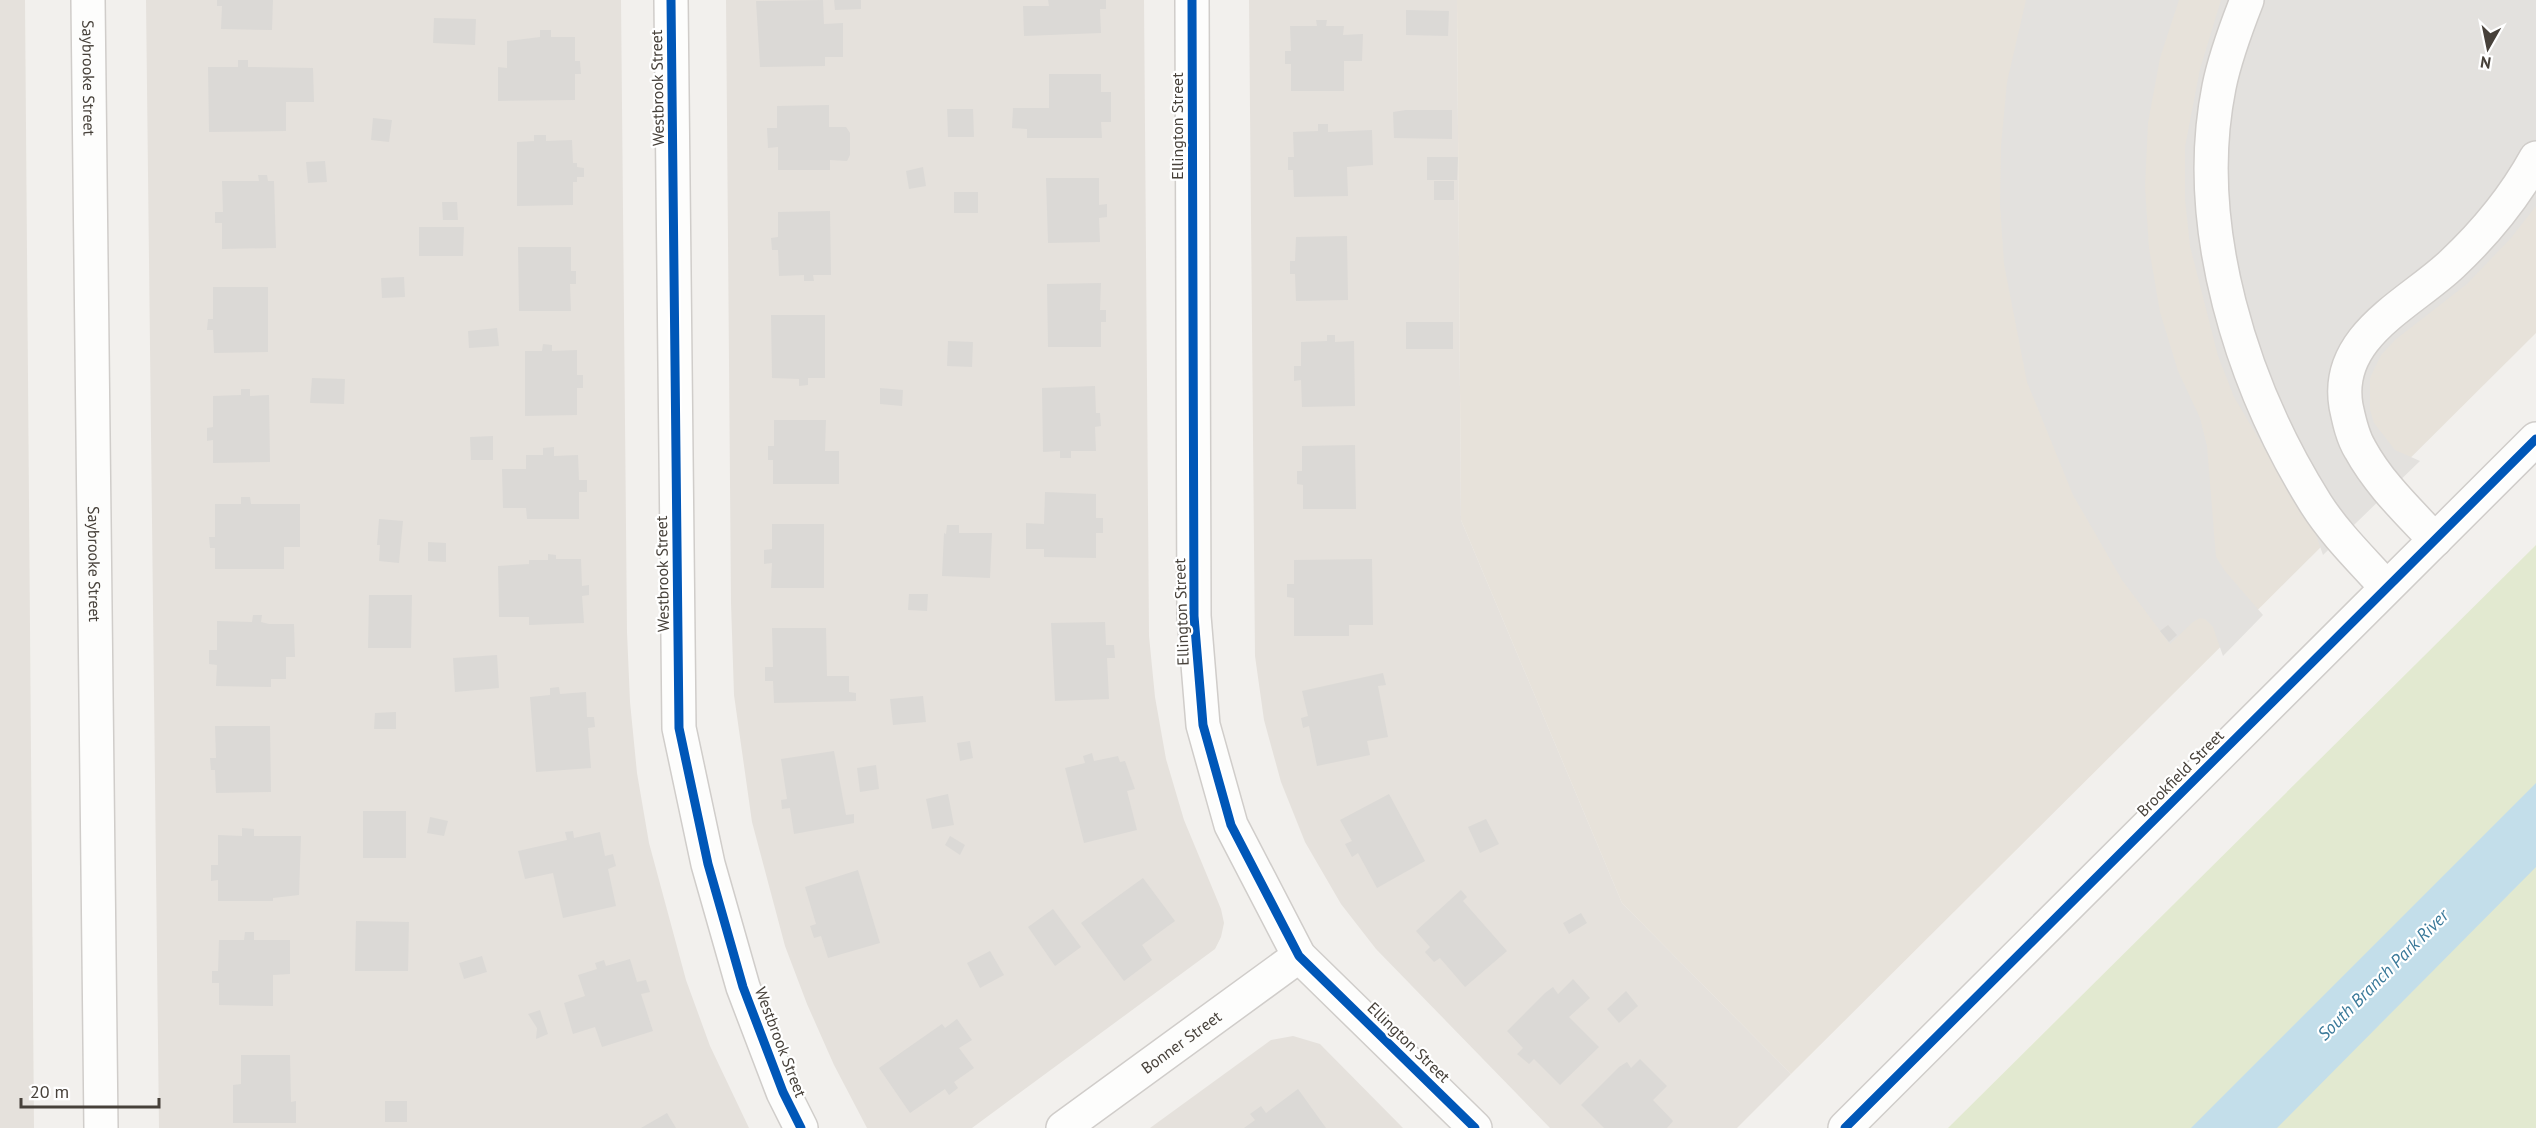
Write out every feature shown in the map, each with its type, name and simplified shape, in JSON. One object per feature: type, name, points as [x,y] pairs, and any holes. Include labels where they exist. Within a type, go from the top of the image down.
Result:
[{"type":"street","name":"Saybrooke Street","points":[[88,0],[101,1128]]},
{"type":"street","name":"Westbrook Street","points":[[671,0],[679,728],[708,864],[743,987],[783,1092],[801,1128]]},
{"type":"street","name":"Ellington Street","points":[[1192,0],[1194,616],[1203,725],[1231,825],[1299,957],[1475,1128]]},
{"type":"street","points":[[2247,0],[2235,29],[2219,87],[2213,140],[2213,205],[2219,261],[2239,335],[2258,388],[2286,447],[2316,503],[2333,527],[2386,588]]},
{"type":"street","points":[[2435,540],[2381,482],[2359,447],[2348,414],[2346,375],[2355,352],[2371,330],[2450,266],[2492,223],[2536,158]]},
{"type":"street","name":"Brookfield Street","points":[[1845,1128],[2536,439]]},
{"type":"street","name":"Bonner Street","points":[[1063,1128],[1299,957]]},
{"type":"shaded area","points":[[0,0],[25,0],[34,1128],[0,1128]]},
{"type":"shaded area","points":[[146,0],[621,0],[627,632],[630,702],[637,773],[649,843],[686,980],[710,1046],[749,1128],[159,1128]]},
{"type":"shaded area","points":[[726,0],[1144,0],[1149,636],[1155,697],[1166,759],[1184,820],[1221,909],[1224,923],[1215,949],[972,1128],[867,1128],[834,1065],[785,946],[752,822],[734,695],[731,603]]},
{"type":"shaded area","points":[[1249,0],[1457,0],[1461,520],[1622,903],[1791,1074],[1737,1128],[1550,1128],[1376,949],[1341,904],[1305,842],[1281,782],[1264,720],[1255,656]]},
{"type":"shaded area","points":[[1457,0],[2536,0],[2536,333],[1791,1074],[1622,903],[1461,520]]},
{"type":"shaded area","points":[[2026,0],[2179,0],[2160,58],[2148,123],[2145,187],[2149,248],[2160,312],[2178,371],[2200,418],[2207,446],[2216,557],[2225,571],[2263,615],[2223,656],[2213,627],[2205,619],[2200,618],[2193,622],[2170,644],[2122,580],[2073,495],[2027,382],[2004,264],[2000,204],[2001,146],[2007,82]]},
{"type":"shaded area","points":[[2221,0],[2536,0],[2536,206],[2511,238],[2467,284],[2395,340],[2381,355],[2370,378],[2370,410],[2374,423],[2395,450],[2420,461],[2323,555],[2316,535],[2234,397],[2218,356],[2190,246],[2185,199],[2185,147],[2200,69]]},
{"type":"shaded area","points":[[1293,1036],[1320,1044],[1403,1128],[1150,1128],[1271,1040]]},
{"type":"green space","points":[[2536,545],[2536,1128],[1948,1128]]},
{"type":"water","name":"South Branch Park River","points":[[2536,783],[2536,867],[2277,1128],[2191,1128]]},
{"type":"building","points":[[217,0],[273,0],[272,30],[221,29],[222,6],[217,6]]},
{"type":"building","points":[[823,0],[824,24],[843,23],[843,57],[825,57],[825,66],[760,67],[756,1]]},
{"type":"building","points":[[834,0],[861,0],[861,9],[835,10]]},
{"type":"building","points":[[1048,0],[1106,0],[1106,9],[1100,9],[1101,33],[1024,36],[1023,6],[1049,6]]},
{"type":"building","points":[[1406,10],[1449,11],[1448,36],[1406,35]]},
{"type":"building","points":[[434,18],[476,19],[475,45],[433,43]]},
{"type":"building","points":[[1316,20],[1327,20],[1326,26],[1344,26],[1343,35],[1363,34],[1362,61],[1344,61],[1344,91],[1291,91],[1291,64],[1285,64],[1285,51],[1291,51],[1290,26],[1317,26]]},
{"type":"building","points":[[540,30],[551,30],[551,37],[575,37],[575,61],[580,61],[581,74],[575,74],[575,100],[498,101],[498,67],[507,68],[507,41],[540,37]]},
{"type":"building","points":[[238,60],[248,60],[248,67],[313,68],[314,102],[286,102],[286,131],[209,132],[208,67],[238,67]]},
{"type":"building","points":[[1049,74],[1101,74],[1101,92],[1111,92],[1111,122],[1101,122],[1102,138],[1027,138],[1027,129],[1012,128],[1013,108],[1049,108]]},
{"type":"building","points":[[829,105],[829,127],[846,127],[850,133],[850,155],[847,161],[830,160],[830,170],[778,170],[778,147],[768,148],[767,128],[777,128],[777,106]]},
{"type":"building","points":[[947,109],[973,109],[974,137],[948,137]]},
{"type":"building","points":[[1452,110],[1452,139],[1394,138],[1393,112]]},
{"type":"building","points":[[373,118],[392,120],[389,142],[371,140]]},
{"type":"building","points":[[1318,124],[1328,124],[1328,132],[1372,130],[1373,165],[1347,167],[1348,196],[1294,197],[1293,170],[1288,170],[1288,157],[1294,157],[1293,132],[1318,131]]},
{"type":"building","points":[[534,135],[546,135],[546,141],[572,140],[573,163],[577,163],[577,167],[584,168],[584,177],[577,177],[577,182],[573,182],[573,205],[517,206],[517,142],[534,141]]},
{"type":"building","points":[[1427,157],[1458,157],[1457,180],[1427,180]]},
{"type":"building","points":[[325,161],[327,182],[308,183],[306,162]]},
{"type":"building","points":[[923,167],[926,186],[909,189],[906,171]]},
{"type":"building","points":[[258,175],[267,175],[268,181],[274,181],[276,248],[222,249],[222,223],[215,223],[215,212],[223,212],[222,181],[259,181]]},
{"type":"building","points":[[1046,178],[1099,178],[1099,205],[1107,204],[1107,217],[1099,218],[1100,242],[1048,243]]},
{"type":"building","points":[[1434,181],[1454,181],[1454,200],[1434,200]]},
{"type":"building","points":[[954,192],[978,192],[978,213],[954,213]]},
{"type":"building","points":[[442,202],[457,202],[458,220],[443,220]]},
{"type":"building","points":[[830,211],[831,275],[813,275],[814,281],[804,281],[804,275],[779,276],[778,250],[772,250],[771,238],[778,237],[778,212]]},
{"type":"building","points":[[419,227],[464,227],[463,256],[419,256]]},
{"type":"building","points":[[1347,236],[1348,300],[1296,301],[1295,274],[1290,274],[1290,261],[1295,261],[1296,237]]},
{"type":"building","points":[[518,247],[571,247],[571,271],[576,271],[576,284],[570,284],[571,311],[519,311]]},
{"type":"building","points":[[404,277],[405,297],[382,298],[381,278]]},
{"type":"building","points":[[1101,283],[1100,310],[1106,310],[1106,322],[1101,322],[1101,347],[1048,347],[1047,284]]},
{"type":"building","points":[[213,287],[268,287],[268,352],[214,353],[213,330],[207,330],[208,319],[213,319]]},
{"type":"building","points":[[771,315],[825,315],[825,378],[808,378],[808,385],[799,386],[799,379],[772,378]]},
{"type":"building","points":[[1406,322],[1453,322],[1453,349],[1406,349]]},
{"type":"building","points":[[497,328],[499,346],[469,348],[468,331]]},
{"type":"building","points":[[1327,335],[1335,335],[1335,342],[1354,341],[1355,406],[1302,407],[1301,380],[1294,381],[1294,366],[1301,366],[1301,342],[1327,341]]},
{"type":"building","points":[[948,341],[973,342],[972,367],[947,366]]},
{"type":"building","points":[[543,344],[552,345],[552,351],[577,350],[577,375],[583,375],[583,388],[577,388],[577,415],[525,416],[525,351],[542,351]]},
{"type":"building","points":[[312,378],[345,379],[344,404],[310,403]]},
{"type":"building","points":[[1095,386],[1096,413],[1100,413],[1101,426],[1095,427],[1096,451],[1071,451],[1071,458],[1060,458],[1060,451],[1043,452],[1042,388]]},
{"type":"building","points":[[880,388],[903,390],[902,406],[880,404]]},
{"type":"building","points":[[241,389],[250,389],[250,396],[269,395],[270,462],[213,463],[213,440],[207,441],[207,428],[213,427],[213,396],[241,395]]},
{"type":"building","points":[[774,420],[826,420],[825,451],[839,451],[839,484],[773,484],[773,460],[768,460],[768,446],[774,446]]},
{"type":"building","points":[[493,436],[493,460],[471,460],[470,437]]},
{"type":"building","points":[[1355,445],[1356,509],[1303,509],[1303,485],[1297,484],[1297,471],[1302,471],[1302,446]]},
{"type":"building","points":[[554,447],[554,456],[578,455],[579,480],[587,480],[587,492],[579,492],[579,519],[527,519],[526,508],[503,508],[502,469],[526,469],[526,455],[543,455],[543,448]]},
{"type":"building","points":[[1045,492],[1096,494],[1096,518],[1103,518],[1103,533],[1096,533],[1096,558],[1044,557],[1044,549],[1026,549],[1026,523],[1044,524]]},
{"type":"building","points":[[241,497],[250,497],[251,504],[300,504],[300,547],[284,547],[284,569],[215,569],[215,548],[210,548],[209,537],[215,537],[215,504],[241,504]]},
{"type":"building","points":[[379,519],[403,521],[399,563],[379,561],[380,545],[377,545]]},
{"type":"building","points":[[772,524],[824,524],[824,588],[771,588],[772,563],[764,564],[764,550],[772,549]]},
{"type":"building","points":[[947,525],[959,525],[959,533],[992,533],[990,578],[942,576],[944,533],[946,534]]},
{"type":"building","points":[[428,542],[446,543],[446,562],[428,561]]},
{"type":"building","points":[[548,554],[556,555],[556,559],[581,559],[582,586],[589,585],[589,595],[582,596],[584,623],[529,625],[529,617],[499,617],[498,566],[529,564],[529,560],[548,560]]},
{"type":"building","points":[[1372,559],[1373,625],[1349,625],[1349,636],[1294,636],[1294,598],[1287,597],[1287,584],[1294,584],[1294,560]]},
{"type":"building","points":[[909,594],[928,594],[927,611],[908,610]]},
{"type":"building","points":[[369,595],[412,595],[411,648],[368,648]]},
{"type":"building","points":[[253,615],[262,615],[261,622],[269,624],[294,624],[295,657],[286,657],[286,679],[271,679],[271,687],[216,686],[217,665],[209,664],[209,650],[217,650],[217,621],[252,622]]},
{"type":"building","points":[[1105,622],[1106,645],[1114,645],[1115,658],[1107,658],[1109,699],[1055,701],[1051,623]]},
{"type":"building","points":[[2168,625],[2177,635],[2169,642],[2160,631]]},
{"type":"building","points":[[772,628],[826,628],[827,676],[849,676],[849,692],[856,693],[856,701],[774,703],[773,681],[765,681],[765,667],[773,667]]},
{"type":"building","points":[[497,655],[499,688],[455,692],[453,658]]},
{"type":"building","points":[[1383,673],[1386,685],[1378,686],[1388,737],[1367,741],[1370,755],[1317,766],[1309,726],[1303,728],[1301,718],[1308,716],[1302,691]]},
{"type":"building","points":[[559,687],[560,694],[586,692],[587,717],[594,717],[595,727],[588,728],[591,768],[536,772],[530,697],[550,695],[550,688]]},
{"type":"building","points":[[923,696],[926,722],[893,725],[890,699]]},
{"type":"building","points":[[396,712],[396,729],[374,729],[375,713]]},
{"type":"building","points":[[215,726],[270,726],[271,792],[216,793],[215,770],[211,770],[210,758],[216,758]]},
{"type":"building","points":[[970,741],[973,758],[960,761],[957,743]]},
{"type":"building","points":[[834,751],[846,815],[854,814],[854,823],[794,834],[790,808],[782,809],[781,800],[787,799],[781,759]]},
{"type":"building","points":[[1092,753],[1094,761],[1118,756],[1120,762],[1125,761],[1135,789],[1127,791],[1137,830],[1084,843],[1065,768],[1085,763],[1083,756]]},
{"type":"building","points":[[876,765],[879,789],[860,792],[857,768]]},
{"type":"building","points":[[948,794],[954,825],[932,829],[926,799]]},
{"type":"building","points":[[1389,794],[1425,861],[1377,888],[1358,853],[1352,857],[1345,844],[1352,841],[1340,820]]},
{"type":"building","points":[[363,811],[406,811],[406,858],[363,858]]},
{"type":"building","points":[[430,817],[448,821],[444,836],[427,833]]},
{"type":"building","points":[[1486,819],[1499,844],[1480,853],[1468,827]]},
{"type":"building","points":[[242,828],[254,829],[254,836],[301,836],[299,895],[273,898],[273,901],[218,901],[218,880],[211,881],[211,865],[218,865],[218,835],[242,836]]},
{"type":"building","points":[[573,831],[574,838],[600,832],[605,856],[613,854],[616,866],[608,869],[616,906],[563,918],[553,873],[525,879],[518,851],[567,840],[565,832]]},
{"type":"building","points":[[950,836],[965,845],[960,855],[945,845]]},
{"type":"building","points":[[858,870],[880,943],[828,958],[821,936],[814,938],[810,926],[816,924],[805,887]]},
{"type":"building","points":[[1143,878],[1175,921],[1142,945],[1152,960],[1124,981],[1081,923]]},
{"type":"building","points":[[1461,890],[1467,897],[1463,901],[1507,951],[1465,987],[1440,958],[1434,962],[1425,952],[1430,947],[1416,931]]},
{"type":"building","points":[[1053,909],[1081,947],[1055,966],[1028,927]]},
{"type":"building","points":[[1581,913],[1587,923],[1569,934],[1563,923]]},
{"type":"building","points":[[356,921],[409,922],[408,971],[355,971]]},
{"type":"building","points":[[245,932],[254,932],[254,940],[290,940],[290,974],[273,975],[273,1006],[219,1005],[219,983],[212,983],[212,971],[218,971],[219,940],[244,940]]},
{"type":"building","points":[[990,951],[1004,975],[980,988],[967,963]]},
{"type":"building","points":[[482,956],[487,972],[464,979],[459,963]]},
{"type":"building","points":[[630,959],[637,982],[646,980],[650,992],[641,994],[653,1031],[602,1047],[595,1027],[573,1034],[564,1003],[585,996],[578,975],[597,969],[595,963],[604,960],[606,966]]},
{"type":"building","points":[[1573,979],[1590,998],[1569,1017],[1599,1047],[1560,1085],[1534,1059],[1529,1064],[1517,1054],[1523,1048],[1507,1031],[1545,993],[1553,987],[1558,994]]},
{"type":"building","points":[[1626,991],[1638,1006],[1619,1023],[1607,1009]]},
{"type":"building","points":[[540,1010],[548,1034],[536,1039],[537,1028],[528,1014]]},
{"type":"building","points":[[957,1019],[972,1040],[959,1048],[974,1068],[954,1082],[958,1088],[949,1095],[945,1089],[910,1113],[879,1068],[942,1024],[945,1028]]},
{"type":"building","points":[[241,1055],[290,1055],[291,1102],[296,1101],[296,1123],[233,1123],[233,1085],[241,1084]]},
{"type":"building","points":[[1640,1059],[1667,1086],[1653,1100],[1673,1121],[1667,1128],[1604,1128],[1581,1105],[1619,1067],[1627,1062],[1631,1068]]},
{"type":"building","points":[[1298,1089],[1326,1128],[1244,1128],[1255,1120],[1250,1114],[1261,1106],[1266,1113]]},
{"type":"building","points":[[385,1101],[407,1101],[407,1122],[385,1122]]},
{"type":"building","points":[[667,1113],[676,1128],[641,1128]]},
{"type":"cycle path","points":[[671,0],[679,728],[708,864],[743,987],[783,1092],[801,1128]]},
{"type":"cycle path","points":[[1192,0],[1194,616],[1203,725],[1231,825],[1299,956],[1475,1128]]},
{"type":"cycle path","points":[[1845,1128],[2536,439]]}]
